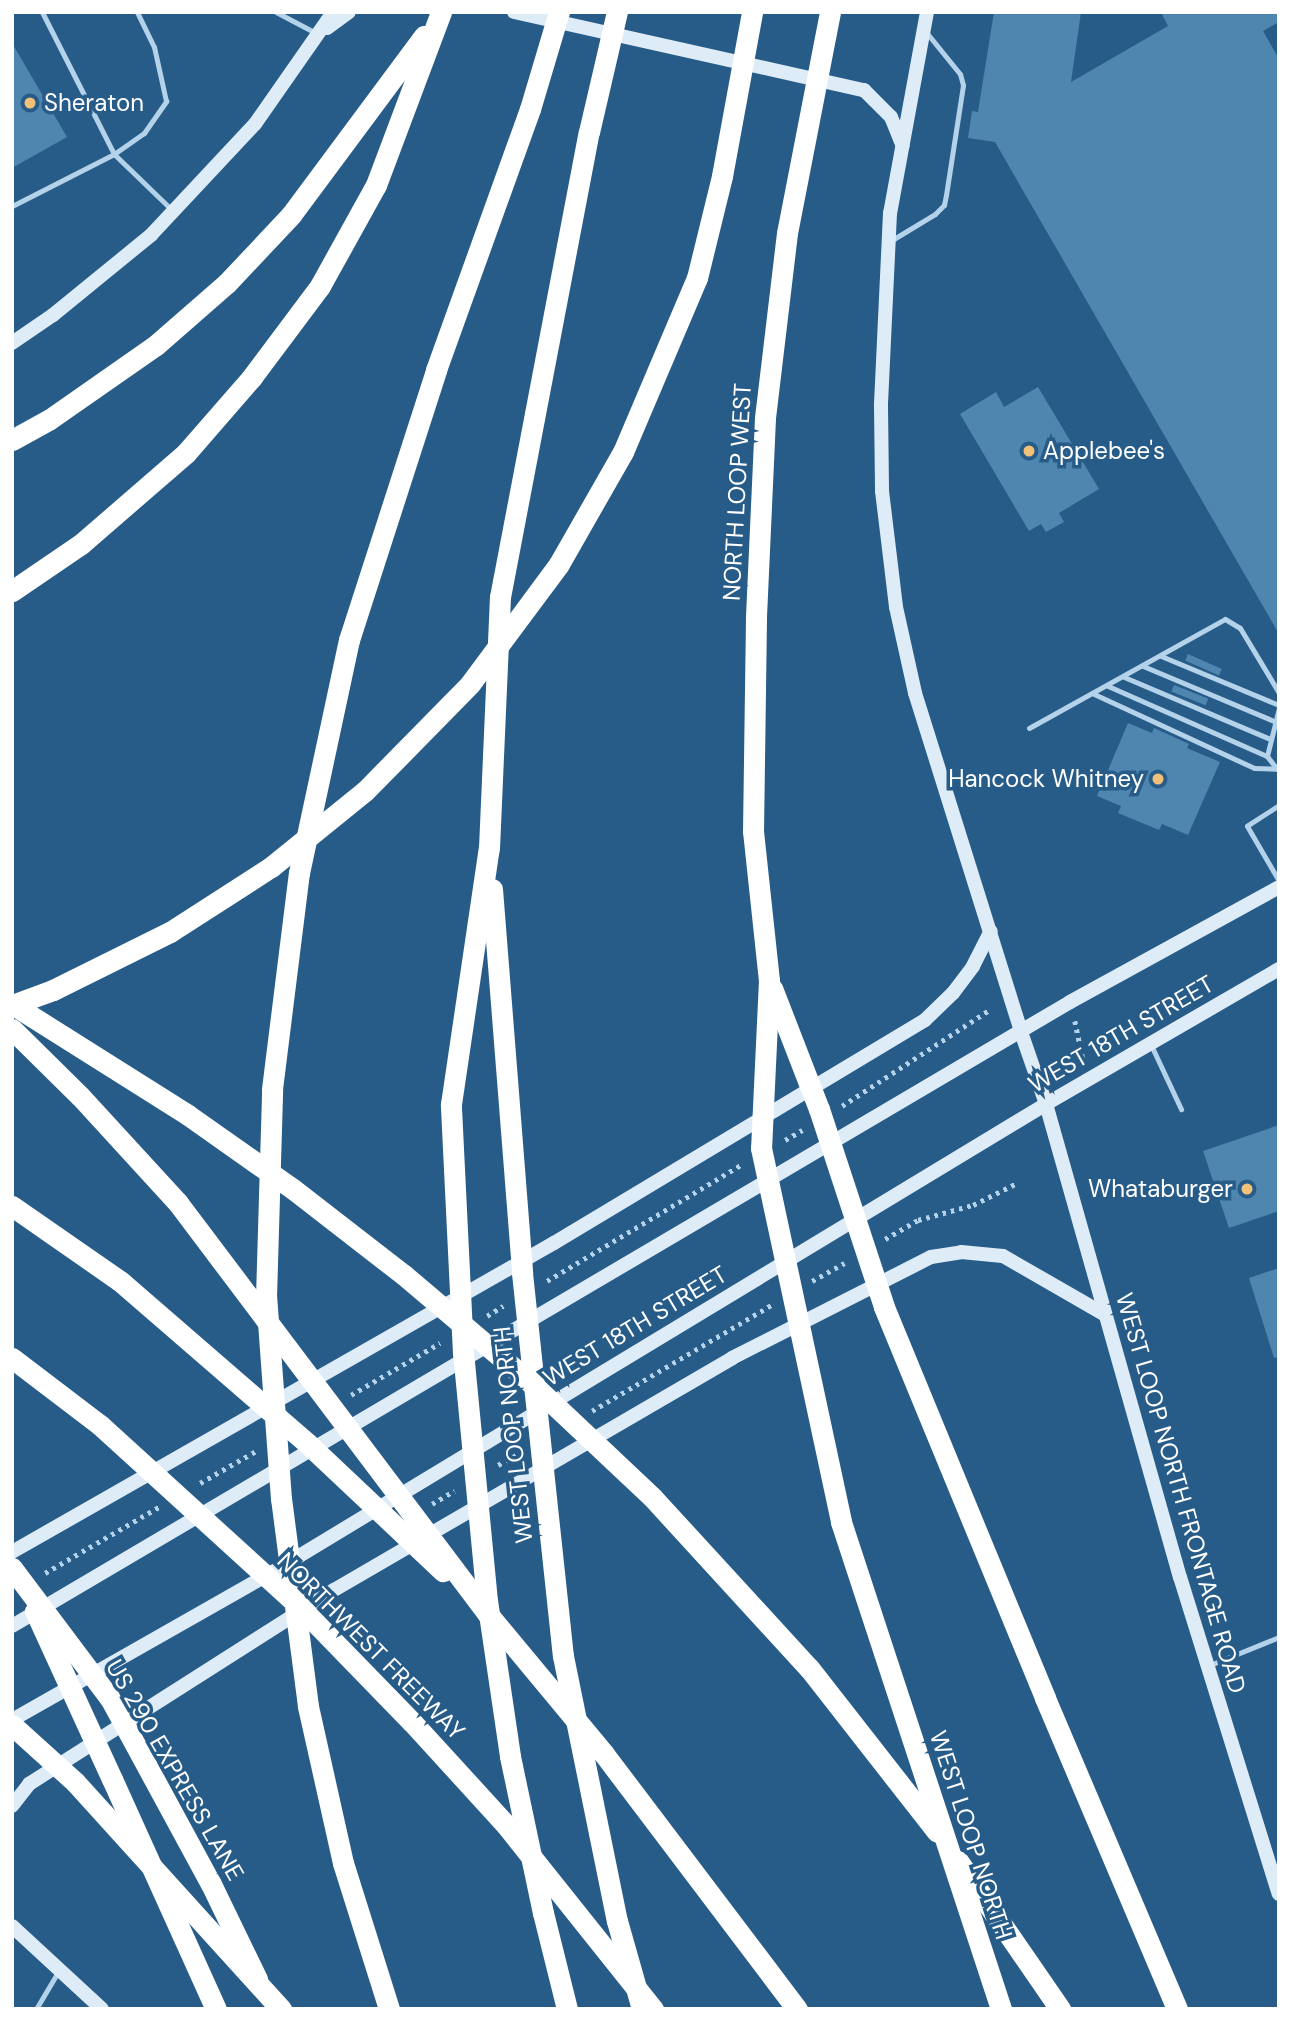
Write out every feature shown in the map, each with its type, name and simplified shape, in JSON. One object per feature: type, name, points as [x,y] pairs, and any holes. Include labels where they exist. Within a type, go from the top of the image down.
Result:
[{"type":"highway","points":[[388,2009],[343,1863],[308,1706],[283,1513],[266,1297],[272,1089],[299,873],[349,640],[436,370],[530,109],[559,12]]},
{"type":"highway","points":[[567,2009],[543,1913],[508,1743],[486,1601],[463,1353],[451,1104],[489,849],[500,597],[589,132],[617,12]]},
{"type":"highway","points":[[12,1004],[53,990],[170,932],[271,867],[365,791],[470,684],[559,564],[623,452],[696,278],[722,176],[752,12]]},
{"type":"highway","name":"NORTH LOOP WEST","points":[[769,980],[753,831],[756,618],[765,418],[787,233],[830,12]]},
{"type":"highway","points":[[12,440],[51,419],[156,345],[228,283],[291,215],[440,13]]},
{"type":"highway","points":[[12,591],[81,544],[186,453],[252,377],[312,296],[376,186],[440,13]]},
{"type":"highway","name":"WEST LOOP NORTH","points":[[489,849],[522,1273],[562,1656],[617,1921],[642,2009]]},
{"type":"highway","points":[[769,980],[819,1109],[884,1307],[1177,2009]]},
{"type":"highway","name":"WEST LOOP NORTH","points":[[769,980],[761,1148],[841,1521],[1001,2009]]},
{"type":"highway","points":[[12,1004],[188,1115],[313,1205],[404,1275],[529,1381],[644,1489],[809,1668],[1004,1923],[1060,2009]]},
{"type":"highway","points":[[12,1029],[80,1096],[178,1203],[487,1613],[604,1754],[797,2009]]},
{"type":"highway","points":[[12,1206],[120,1281],[307,1443],[487,1613]]},
{"type":"highway","name":"NORTHWEST FREEWAY","points":[[12,1357],[100,1425],[303,1609],[506,1825],[653,2009]]},
{"type":"highway","name":"US 290 EXPRESS LANE","points":[[12,1568],[111,1700],[190,1841],[272,2009]]},
{"type":"highway","points":[[25,1586],[216,2009]]},
{"type":"highway","points":[[12,1722],[75,1782],[245,1966],[281,2009]]},
{"type":"main road","points":[[12,343],[53,315],[151,235],[255,124],[333,12]]},
{"type":"main road","points":[[318,34],[349,12]]},
{"type":"main road","points":[[514,12],[864,90],[891,117],[904,148]]},
{"type":"main road","name":"WEST LOOP NORTH FRONTAGE ROAD","points":[[928,12],[890,213],[881,406],[882,491],[896,607],[915,693],[1046,1104],[1207,1666],[1279,1894]]},
{"type":"main road","name":"WEST 18TH STREET","points":[[12,1626],[1021,1032],[1279,887]]},
{"type":"main road","points":[[12,1552],[554,1243],[925,1020],[953,993],[973,965],[991,931]]},
{"type":"main road","name":"WEST 18TH STREET","points":[[12,1722],[281,1567],[1046,1104],[1279,969]]},
{"type":"main road","points":[[12,1806],[29,1784],[303,1609],[732,1358],[931,1257],[961,1252],[1003,1256],[1104,1314]]},
{"type":"main road","points":[[12,1926],[102,2009]]},
{"type":"lane","points":[[43,12],[114,154],[173,211]]},
{"type":"lane","points":[[12,206],[114,154],[144,133],[166,101],[154,47],[137,12]]},
{"type":"lane","points":[[276,12],[318,34]]},
{"type":"lane","points":[[889,241],[934,214],[944,205],[946,195],[963,85],[960,74],[924,30]]},
{"type":"lane","points":[[1030,728],[1225,619],[1233,622],[1250,642],[1279,693]]},
{"type":"lane","points":[[1161,656],[1279,707],[1267,756]]},
{"type":"lane","points":[[1142,666],[1276,722]]},
{"type":"lane","points":[[1124,677],[1270,738]]},
{"type":"lane","points":[[1108,686],[1267,756],[1278,770]]},
{"type":"lane","points":[[1093,694],[1254,768],[1278,770]]},
{"type":"lane","points":[[1279,805],[1247,826],[1279,881]]},
{"type":"lane","points":[[1150,1043],[1181,1109]]},
{"type":"lane","points":[[1207,1666],[1279,1637]]},
{"type":"lane","points":[[36,2009],[59,1969]]},
{"type":"path","points":[[1075,1020],[1086,1071]]},
{"type":"path","points":[[884,1240],[918,1220],[973,1205],[1014,1184]]},
{"type":"path","points":[[804,1286],[850,1259]]},
{"type":"path","points":[[587,1413],[781,1299]]},
{"type":"path","points":[[494,1468],[528,1448]]},
{"type":"path","points":[[424,1509],[459,1489]]},
{"type":"building","points":[[994,12],[1081,12],[1071,82],[1168,26],[1161,12],[1279,12],[1279,22],[1263,31],[1279,59],[1279,634],[995,142],[968,138],[972,111],[978,112]]},
{"type":"building","name":"Sheraton","points":[[12,43],[67,137],[12,168]]},
{"type":"building","name":"Applebee's","points":[[1038,387],[1099,489],[1059,513],[1064,522],[1046,532],[1041,524],[1029,531],[960,414],[996,392],[1004,407]]},
{"type":"building","points":[[1188,654],[1222,669],[1219,675],[1185,660]]},
{"type":"building","points":[[1174,685],[1208,699],[1206,705],[1171,691]]},
{"type":"building","name":"Hancock Whitney","points":[[1128,723],[1152,733],[1154,728],[1189,744],[1187,748],[1220,762],[1188,835],[1162,824],[1159,830],[1118,813],[1121,806],[1097,796]]},
{"type":"building","name":"Whataburger","points":[[1279,1125],[1279,1211],[1229,1228],[1203,1151]]},
{"type":"building","points":[[1279,1268],[1279,1357],[1274,1358],[1249,1278]]},
{"type":"place","name":"Sheraton","points":[[30,103]]},
{"type":"place","name":"Applebee's","points":[[1029,451]]},
{"type":"place","name":"Hancock Whitney","points":[[1158,779]]},
{"type":"place","name":"Whataburger","points":[[1247,1189]]}]
